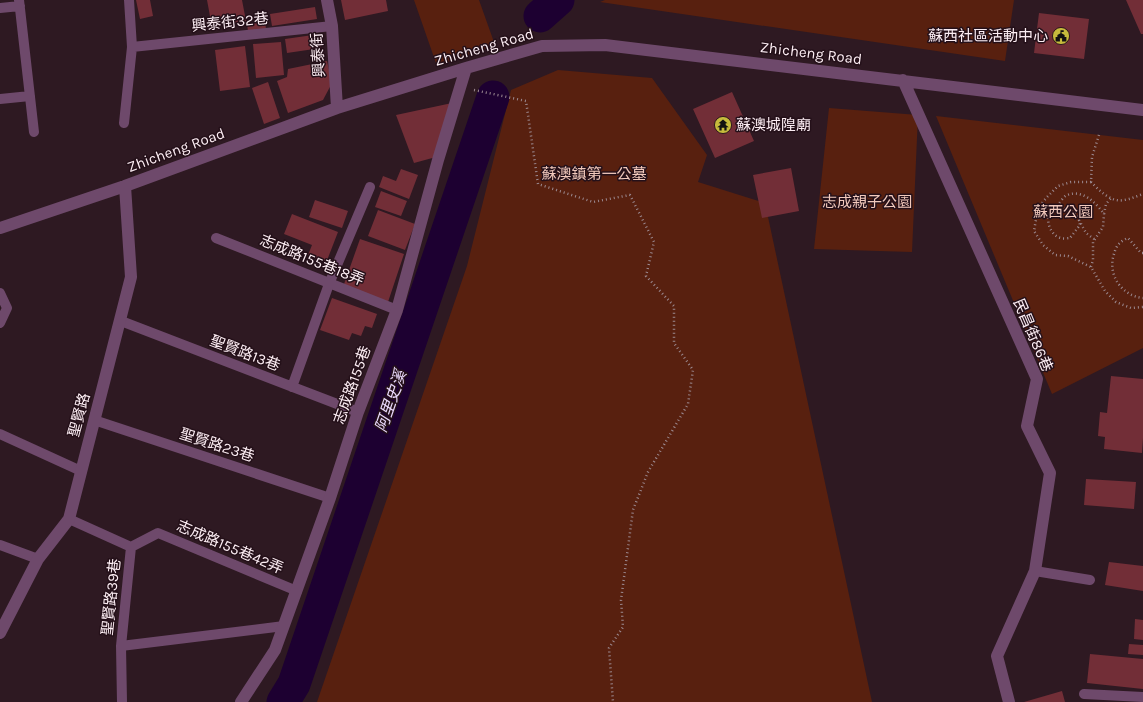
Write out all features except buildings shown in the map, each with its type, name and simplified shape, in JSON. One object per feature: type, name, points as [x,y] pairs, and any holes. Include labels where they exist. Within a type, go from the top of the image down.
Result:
[{"type":"street","name":"興泰街","points":[[327,0],[332,26],[337,108]]},
{"type":"street","name":"Zhicheng Road","points":[[0,228],[125,186],[337,108],[542,46],[605,45],[1143,110]]},
{"type":"street","name":"志成路155巷","points":[[241,702],[276,650],[330,498],[358,412],[397,310],[438,160],[466,68]]},
{"type":"street","name":"民昌街86巷","points":[[903,80],[1037,379],[1027,426],[1050,473],[1035,572],[997,656],[1009,702]]},
{"type":"street","name":"聖賢路","points":[[0,633],[38,559],[69,519],[121,321],[131,277],[125,186]]},
{"type":"lane","points":[[124,123],[132,47],[129,0]]},
{"type":"lane","points":[[0,8],[20,3],[34,132]]},
{"type":"lane","name":"興泰街32巷","points":[[132,47],[332,26]]},
{"type":"lane","points":[[0,99],[30,96]]},
{"type":"lane","points":[[292,387],[329,284],[370,187]]},
{"type":"lane","name":"志成路155巷18弄","points":[[216,238],[397,310]]},
{"type":"lane","points":[[0,293],[6,308],[0,323]]},
{"type":"lane","name":"聖賢路13巷","points":[[121,321],[358,412]]},
{"type":"lane","name":"聖賢路23巷","points":[[94,420],[330,498]]},
{"type":"lane","points":[[0,434],[81,471]]},
{"type":"lane","name":"聖賢路39巷","points":[[69,519],[131,547],[121,646],[122,702]]},
{"type":"lane","name":"志成路155巷42弄","points":[[131,547],[158,533],[297,591]]},
{"type":"lane","points":[[0,545],[38,559]]},
{"type":"lane","points":[[1035,572],[1090,580]]},
{"type":"lane","name":"聖賢路39巷","points":[[121,646],[284,626]]},
{"type":"lane","points":[[1084,694],[1143,697]]},
{"type":"path","points":[[460,87],[526,100],[538,184],[593,202],[630,195],[654,242],[646,276],[674,306],[674,342],[693,370],[688,404],[648,472],[633,510],[621,600],[623,627],[608,648],[613,702]]},
{"type":"path","points":[[1091,182],[1092,157],[1099,135]]},
{"type":"path","points":[[1143,194],[1123,201],[1111,198],[1091,182],[1071,182],[1058,186],[1038,208],[1034,231],[1043,245],[1055,255],[1068,256],[1091,267],[1105,291],[1116,302],[1131,308],[1143,307]]},
{"type":"path","points":[[1079,220],[1080,225],[1077,231],[1070,238],[1061,238],[1054,235],[1050,228],[1048,219],[1050,212],[1067,195],[1076,194],[1085,196],[1092,200],[1104,214]]},
{"type":"path","points":[[1091,267],[1093,260],[1094,239],[1103,227],[1106,204],[1111,198]]},
{"type":"path","points":[[1056,207],[1076,213],[1086,233],[1094,239]]},
{"type":"path","points":[[1143,253],[1141,253],[1128,238],[1118,244],[1113,256],[1111,269],[1116,280],[1124,290],[1134,297],[1143,298]]},
{"type":"green space","points":[[414,0],[479,0],[495,45],[437,66]]},
{"type":"green space","points":[[605,0],[1014,0],[1005,61],[600,2]]},
{"type":"green space","name":"蘇澳鎮第一公墓","points":[[558,70],[652,78],[707,155],[698,182],[765,203],[872,702],[317,702],[467,266],[511,90]]},
{"type":"green space","name":"志成親子公園","points":[[829,108],[918,115],[912,252],[814,249]]},
{"type":"green space","name":"蘇西公園","points":[[936,116],[1143,140],[1143,348],[1052,394]]},
{"type":"waterway","name":"阿里史溪","points":[[540,16],[558,0]]},
{"type":"waterway","name":"阿里史溪","points":[[283,702],[294,684],[493,97]]},
{"type":"place","name":"蘇西社區活動中心","points":[[1061,36]]},
{"type":"place","name":"蘇澳城隍廟","points":[[723,125]]}]
